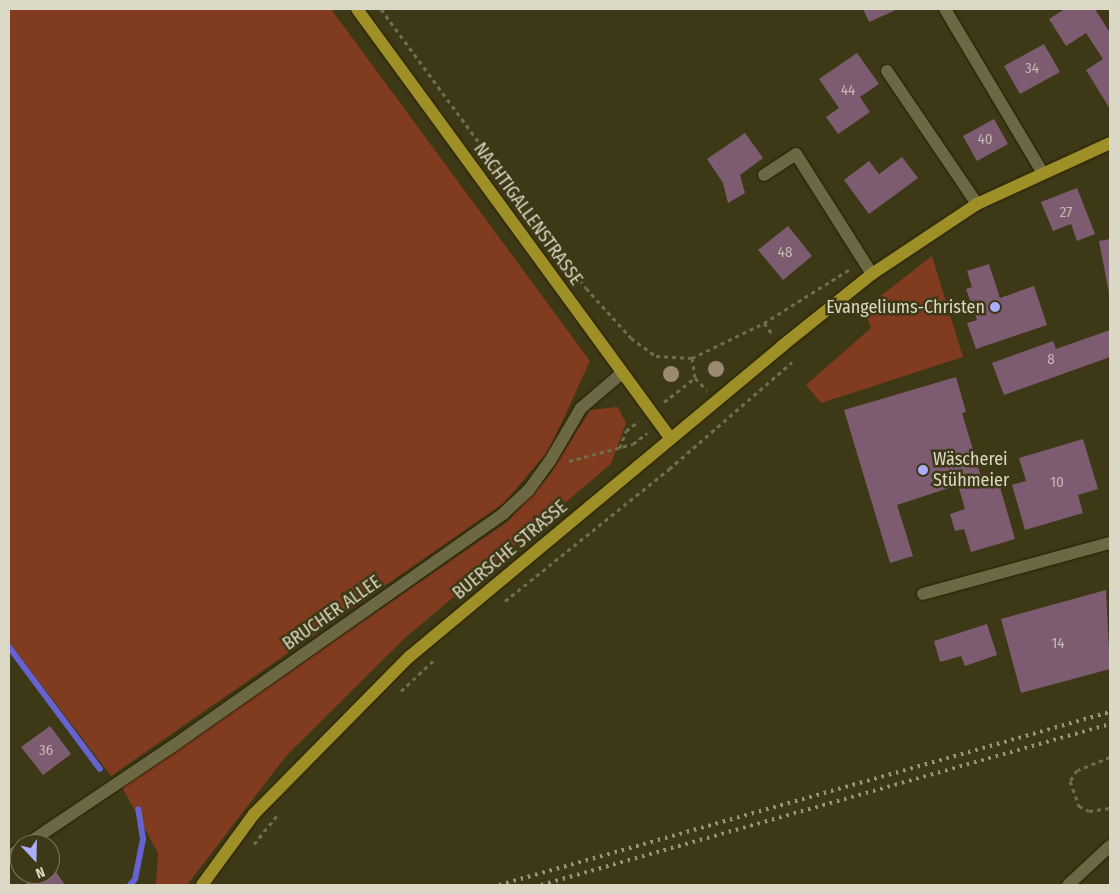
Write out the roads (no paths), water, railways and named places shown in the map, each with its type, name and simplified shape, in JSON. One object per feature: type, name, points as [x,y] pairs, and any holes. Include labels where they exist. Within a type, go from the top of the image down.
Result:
[{"type":"main road","name":"NACHTIGALLENSTRASSE","points":[[357,9],[671,439]]},
{"type":"main road","name":"BUERSCHE STRASSE","points":[[202,885],[254,814],[409,656],[782,346],[872,274],[977,204],[1042,172],[1110,143]]},
{"type":"street","points":[[945,9],[1042,172]]},
{"type":"street","points":[[887,71],[977,204]]},
{"type":"street","points":[[764,175],[796,154],[872,274]]},
{"type":"street","name":"BRUCHER ALLEE","points":[[42,834],[174,746],[504,513],[528,491],[550,461],[580,408],[622,373]]},
{"type":"street","points":[[923,594],[1110,543]]},
{"type":"street","points":[[1068,885],[1110,846]]},
{"type":"waterway","points":[[9,647],[100,769]]},
{"type":"waterway","points":[[130,885],[135,879],[143,839],[138,809]]},
{"type":"railway","points":[[499,885],[1110,712]]},
{"type":"railway","points":[[541,885],[1110,724]]},
{"type":"place","name":"Evangeliums-Christen","points":[[995,307]]},
{"type":"place","name":"Wäscherei Stühmeier","points":[[923,470]]}]
